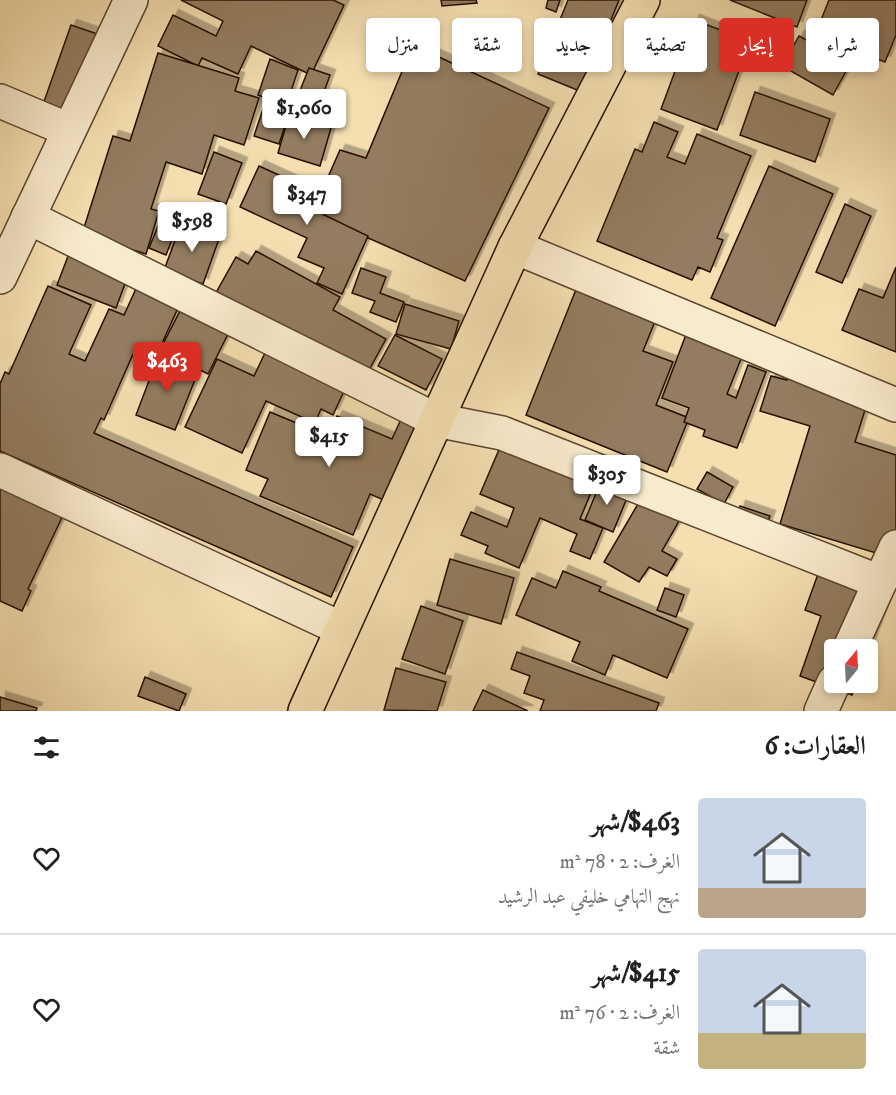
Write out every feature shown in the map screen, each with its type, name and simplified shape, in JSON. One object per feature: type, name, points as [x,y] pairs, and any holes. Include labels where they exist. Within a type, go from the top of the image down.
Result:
[{"type":"main road","points":[[305,711],[515,247],[643,0]]},
{"type":"street","points":[[0,277],[131,0]]},
{"type":"street","points":[[0,101],[69,130]]},
{"type":"street","points":[[28,218],[436,420],[502,433],[880,582]]},
{"type":"street","points":[[515,247],[896,405]]},
{"type":"street","points":[[0,470],[342,629]]},
{"type":"street","points":[[854,639],[896,547]]},
{"type":"street","points":[[821,711],[829,693]]},
{"type":"building","points":[[181,0],[333,0],[344,5],[311,75],[251,46],[238,74],[202,58],[198,66],[158,46],[173,15],[216,36],[223,21]]},
{"type":"building","points":[[441,0],[476,0],[477,3],[442,6]]},
{"type":"building","points":[[548,0],[560,0],[556,12],[546,8]]},
{"type":"building","points":[[568,0],[619,0],[612,18],[561,18]]},
{"type":"building","points":[[730,0],[807,0],[797,27],[794,26],[794,18],[775,18]]},
{"type":"building","points":[[829,0],[896,0],[896,35],[885,62],[879,60],[879,18],[822,18]]},
{"type":"building","points":[[71,25],[109,38],[79,123],[41,110]]},
{"type":"building","points":[[707,25],[719,29],[719,72],[739,72],[717,130],[661,109],[675,72],[707,72]]},
{"type":"building","points":[[799,36],[806,40],[806,72],[846,72],[833,95],[793,72],[794,45]]},
{"type":"building","points":[[158,53],[239,78],[235,91],[259,98],[244,145],[214,135],[202,174],[166,162],[151,209],[159,211],[146,254],[82,234],[113,136],[130,141]]},
{"type":"building","points":[[440,58],[452,63],[452,72],[471,72],[549,108],[465,281],[312,213],[340,150],[366,158],[402,72],[440,72]]},
{"type":"building","points":[[270,59],[298,70],[286,106],[258,95]]},
{"type":"building","points":[[309,68],[330,75],[319,106],[297,98]]},
{"type":"building","points":[[539,72],[590,72],[582,92],[538,74]]},
{"type":"building","points":[[755,92],[830,119],[815,162],[740,135]]},
{"type":"building","points":[[263,109],[288,117],[279,144],[254,136]]},
{"type":"building","points":[[289,115],[331,128],[320,166],[278,153]]},
{"type":"building","points":[[654,122],[678,132],[667,157],[685,164],[697,134],[751,156],[717,238],[723,240],[710,272],[698,267],[692,280],[597,241],[635,149],[642,152]]},
{"type":"building","points":[[214,152],[242,163],[226,204],[198,194]]},
{"type":"building","points":[[259,166],[325,196],[318,212],[368,236],[342,294],[317,283],[324,268],[298,257],[307,238],[240,207]]},
{"type":"building","points":[[769,166],[833,194],[775,326],[711,298]]},
{"type":"building","points":[[845,204],[871,216],[842,283],[816,272]]},
{"type":"building","points":[[182,222],[220,236],[203,284],[164,270]]},
{"type":"building","points":[[158,226],[175,232],[166,255],[149,248]]},
{"type":"building","points":[[70,251],[129,273],[116,308],[57,285]]},
{"type":"building","points":[[256,251],[340,297],[333,310],[386,339],[364,379],[208,307],[236,257],[248,264]]},
{"type":"building","points":[[896,267],[896,352],[842,330],[859,289],[883,298]]},
{"type":"building","points":[[361,268],[386,277],[380,293],[404,302],[396,322],[370,312],[375,301],[352,293]]},
{"type":"building","points":[[140,280],[182,299],[154,361],[134,352],[104,420],[101,418],[94,433],[353,547],[331,597],[0,451],[0,384],[5,372],[9,374],[48,286],[91,305],[69,354],[85,361],[109,309],[124,315]]},
{"type":"building","points":[[577,287],[656,319],[643,351],[673,362],[656,405],[689,418],[667,472],[526,415]]},
{"type":"building","points":[[405,304],[459,321],[451,349],[396,334]]},
{"type":"building","points":[[180,311],[228,334],[208,374],[160,350]]},
{"type":"building","points":[[687,332],[743,354],[727,394],[736,398],[748,365],[766,372],[737,448],[703,436],[705,430],[684,422],[689,408],[662,398]]},
{"type":"building","points":[[395,335],[442,359],[426,390],[378,366]]},
{"type":"building","points":[[265,353],[345,389],[333,415],[321,409],[315,423],[266,401],[242,453],[185,427],[217,359],[254,376]]},
{"type":"building","points":[[158,357],[198,372],[175,430],[136,415]]},
{"type":"building","points":[[790,369],[870,394],[855,442],[896,455],[896,559],[780,524],[810,426],[760,411],[771,376],[787,380]]},
{"type":"building","points":[[270,412],[311,429],[304,445],[321,452],[337,416],[392,439],[402,417],[419,424],[386,501],[370,494],[353,535],[260,496],[268,479],[246,470]]},
{"type":"building","points":[[504,438],[599,473],[580,519],[603,528],[590,559],[570,551],[577,534],[540,518],[519,568],[485,553],[488,546],[461,535],[471,512],[507,527],[514,508],[480,494]]},
{"type":"building","points":[[707,472],[733,487],[724,504],[697,489]]},
{"type":"building","points":[[0,475],[67,507],[28,589],[31,591],[22,611],[0,601]]},
{"type":"building","points":[[601,481],[629,493],[613,532],[585,520]]},
{"type":"building","points":[[645,492],[683,514],[662,551],[677,559],[667,576],[649,567],[639,582],[604,562]]},
{"type":"building","points":[[740,506],[770,516],[764,532],[735,521]]},
{"type":"building","points":[[450,559],[514,578],[501,624],[437,605]]},
{"type":"building","points":[[822,563],[891,588],[872,639],[824,639],[824,685],[800,676],[821,616],[805,610]]},
{"type":"building","points":[[563,571],[601,587],[599,591],[688,629],[667,678],[613,655],[605,675],[572,661],[580,642],[516,615],[532,578],[556,588]]},
{"type":"building","points":[[665,588],[684,595],[676,617],[657,610]]},
{"type":"building","points":[[421,606],[463,621],[445,674],[402,659]]},
{"type":"building","points":[[517,652],[659,703],[656,711],[540,711],[544,700],[524,693],[530,676],[511,669]]},
{"type":"building","points":[[396,668],[446,682],[437,711],[384,710]]},
{"type":"building","points":[[145,677],[186,694],[179,711],[138,696]]},
{"type":"building","points":[[483,690],[528,711],[473,711]]},
{"type":"building","points":[[0,697],[37,708],[36,711],[0,711]]}]
